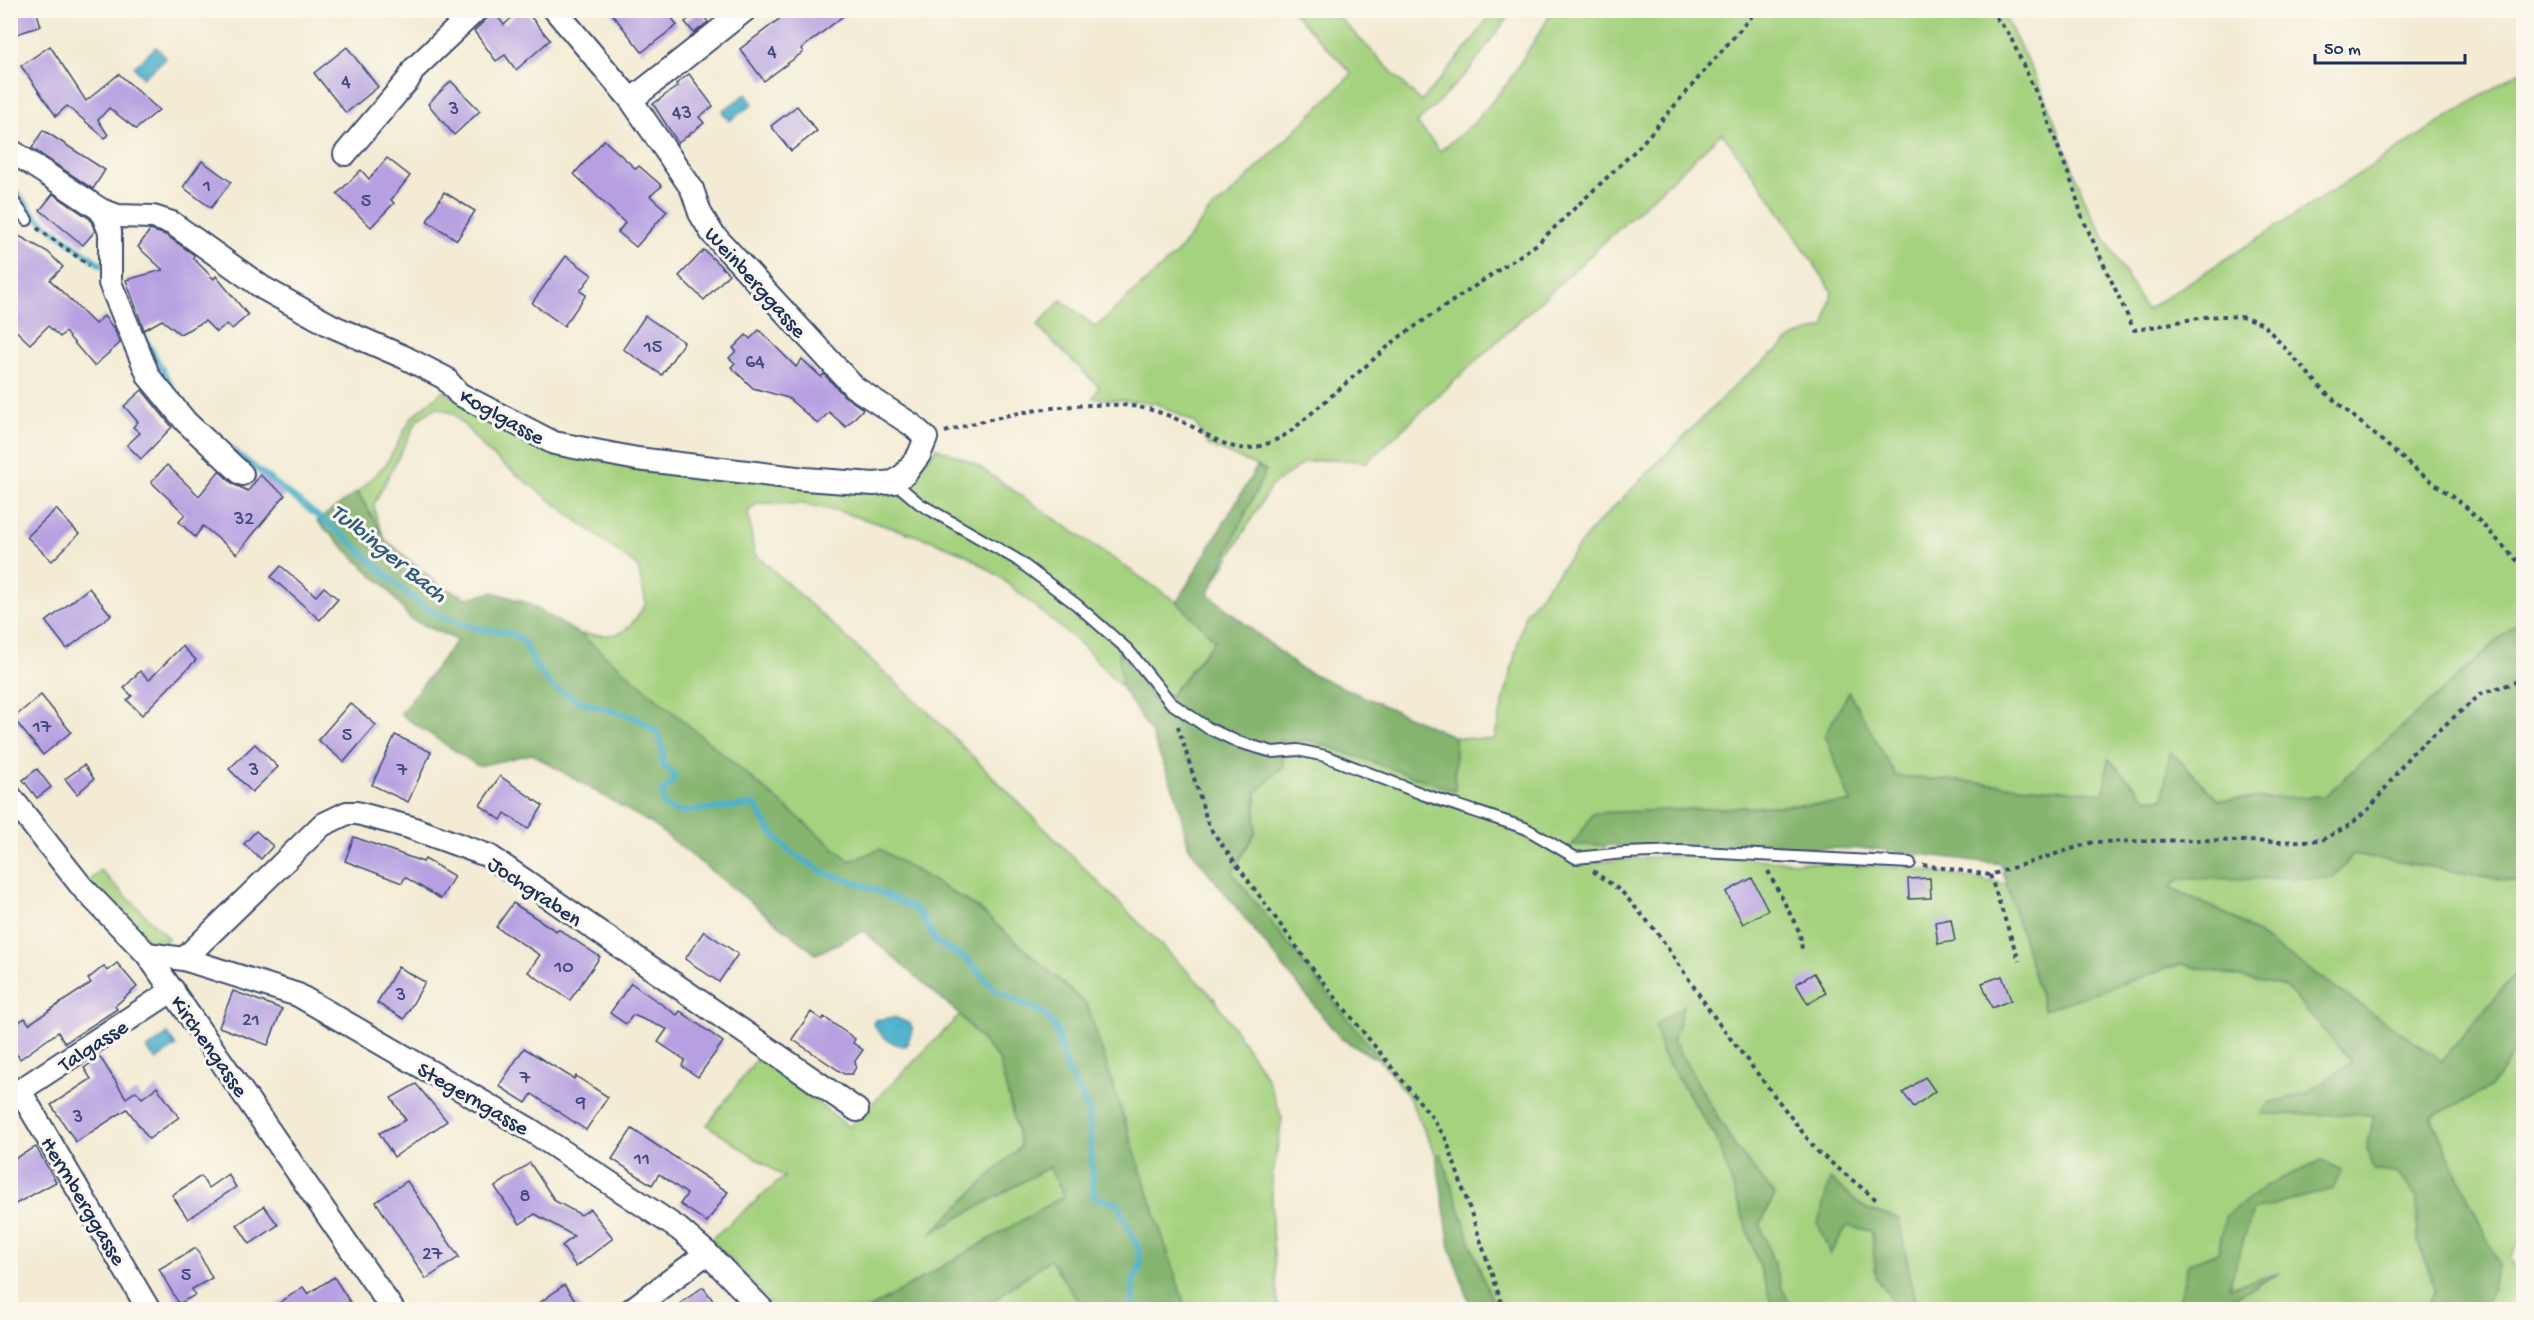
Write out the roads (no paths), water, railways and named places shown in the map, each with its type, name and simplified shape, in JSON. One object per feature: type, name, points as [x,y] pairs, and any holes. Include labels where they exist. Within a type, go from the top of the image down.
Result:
[{"type":"street","points":[[345,154],[408,81],[414,69],[476,10]]},
{"type":"street","name":"Weinberggasse","points":[[555,10],[632,100],[692,189],[700,213],[712,233],[854,387],[912,425],[926,438],[913,465],[894,482]]},
{"type":"street","points":[[632,100],[745,10]]},
{"type":"street","points":[[10,150],[101,210],[110,232],[110,283],[149,377],[186,422],[242,474]]},
{"type":"street","name":"Koglgasse","points":[[101,210],[118,216],[153,217],[172,223],[263,288],[332,326],[404,357],[445,378],[459,394],[554,444],[637,459],[751,473],[854,484],[894,482]]},
{"type":"street","name":"Kirchengasse","points":[[10,796],[82,887],[147,954],[393,1310]]},
{"type":"street","name":"Jochgraben","points":[[184,959],[322,825],[346,813],[364,814],[409,826],[489,856],[857,1110]]},
{"type":"street","name":"Stegerngasse","points":[[147,954],[184,959],[298,995],[529,1129],[679,1229],[707,1253],[763,1310]]},
{"type":"street","name":"Talgasse","points":[[15,1094],[173,990]]},
{"type":"street","name":"Herrnberggasse","points":[[15,1094],[149,1310]]},
{"type":"street","points":[[631,1310],[707,1253]]},
{"type":"lane","points":[[10,197],[27,220]]},
{"type":"lane","points":[[894,482],[920,504],[1016,559],[1077,604],[1128,650],[1171,703],[1208,728],[1238,742],[1273,752],[1298,750],[1325,756],[1425,795],[1525,828],[1576,858],[1681,851],[1761,857],[1910,863]]},
{"type":"water","points":[[156,47],[166,58],[143,78],[134,67]]},
{"type":"water","points":[[746,94],[753,104],[729,121],[722,111]]},
{"type":"water","points":[[894,1017],[909,1023],[913,1029],[906,1046],[887,1039],[873,1024],[875,1020]]},
{"type":"water","points":[[168,1034],[176,1046],[156,1060],[147,1049]]},
{"type":"waterway","name":"Tulbinger Bach","points":[[10,184],[36,217],[101,265]]},
{"type":"waterway","name":"Tulbinger Bach","points":[[143,335],[173,389]]},
{"type":"waterway","name":"Tulbinger Bach","points":[[232,450],[345,537],[406,593],[437,615],[475,628],[511,633],[523,641],[535,665],[551,686],[578,701],[636,718],[657,732],[663,749],[662,764],[675,775],[672,783],[662,791],[664,806],[678,812],[755,805],[769,829],[790,852],[823,872],[876,890],[918,911],[938,944],[967,959],[995,990],[1044,1013],[1056,1029],[1066,1067],[1088,1109],[1094,1197],[1118,1204],[1140,1253],[1140,1268],[1133,1281],[1134,1310]]}]
